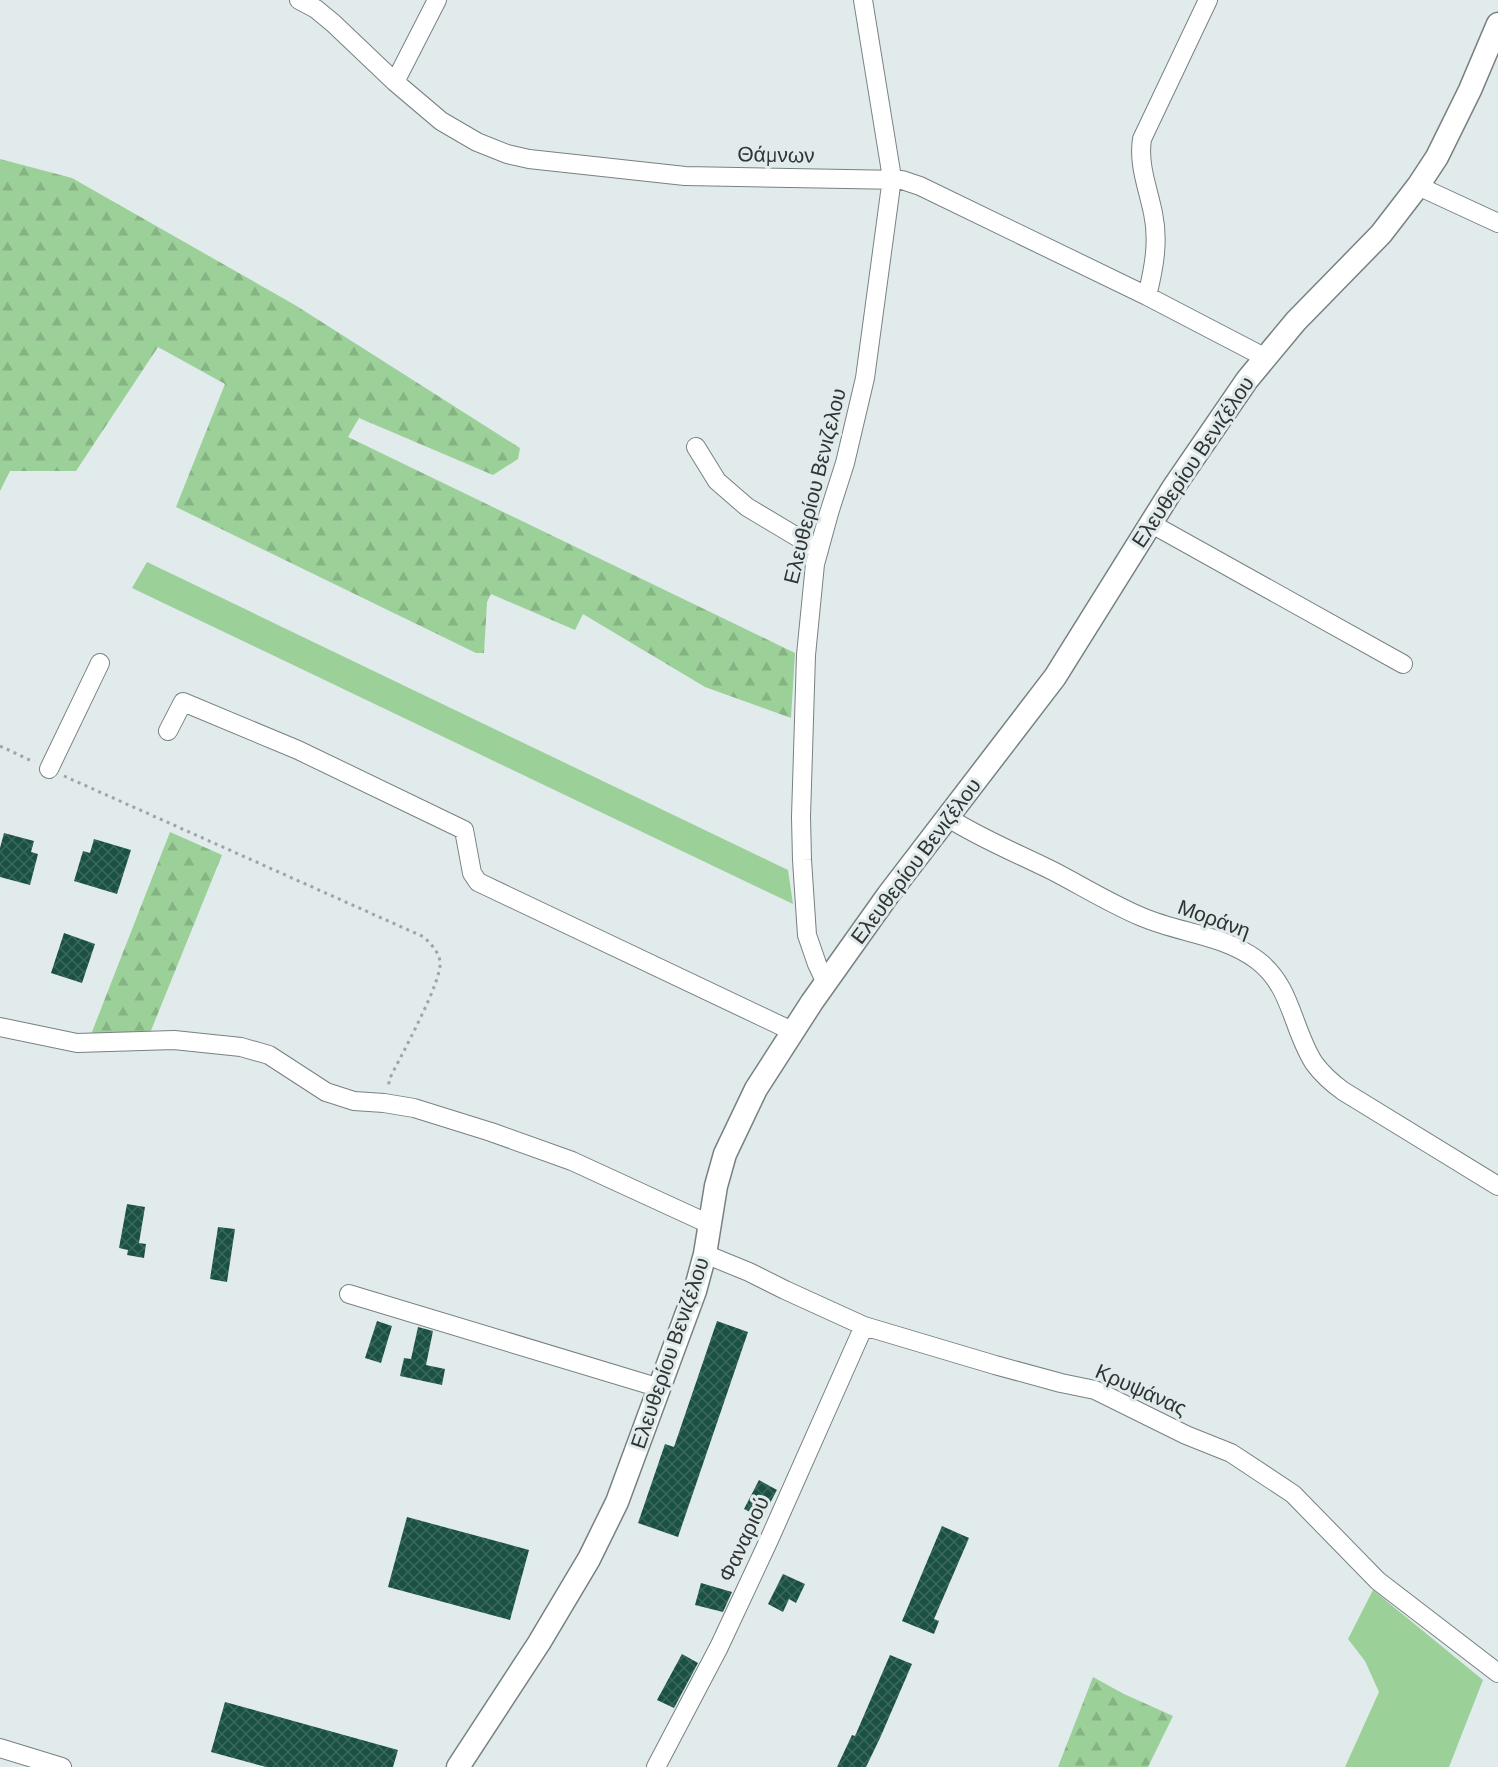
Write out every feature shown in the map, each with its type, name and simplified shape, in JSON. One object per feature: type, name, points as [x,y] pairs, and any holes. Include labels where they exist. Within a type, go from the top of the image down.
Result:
[{"type":"main road","name":"Ελευθερίου Βενιζέλου","points":[[458,1767],[528,1661],[594,1549],[617,1502],[695,1291],[705,1254],[716,1186],[732,1137],[756,1089],[792,1031],[826,983],[947,817],[1055,677],[1150,524],[1246,380],[1296,321],[1381,234],[1418,186],[1437,157],[1467,98],[1498,24]]},
{"type":"street","name":"Θάμνων","points":[[299,0],[316,9],[333,23],[428,112],[451,128],[487,146],[519,157],[695,176],[892,178],[920,186],[1147,296],[1266,358]]},
{"type":"street","points":[[395,82],[436,0]]},
{"type":"street","name":"Ελευθερίου Βενιζελου","points":[[826,983],[807,935],[801,827],[806,655],[819,550],[845,463],[865,378],[892,178],[863,0]]},
{"type":"street","points":[[1147,296],[1154,267],[1156,236],[1153,212],[1141,162],[1142,139],[1208,0]]},
{"type":"street","points":[[1418,186],[1498,223]]},
{"type":"street","points":[[696,447],[717,481],[747,507],[819,550]]},
{"type":"street","points":[[1150,524],[1403,664]]},
{"type":"street","points":[[49,769],[100,663]]},
{"type":"street","points":[[168,731],[183,702],[329,765],[464,830],[472,873],[478,882],[792,1031]]},
{"type":"street","name":"Μοράνη","points":[[947,817],[979,837],[1035,862],[1142,917],[1211,939],[1244,952],[1257,960],[1282,988],[1309,1054],[1328,1078],[1343,1091],[1498,1186]]},
{"type":"street","points":[[0,1028],[77,1043],[174,1040],[241,1047],[269,1055],[326,1092],[354,1101],[414,1108],[572,1161],[709,1224]]},
{"type":"street","name":"Κρυψάνας","points":[[705,1254],[864,1326],[995,1365],[1095,1390],[1186,1435],[1231,1453],[1293,1494],[1378,1581],[1498,1673]]},
{"type":"street","points":[[350,1294],[660,1388]]},
{"type":"street","name":"Φαναριού","points":[[656,1767],[719,1647],[864,1326]]},
{"type":"street","points":[[0,1748],[62,1767]]},
{"type":"path","points":[[0,746],[424,937],[434,948],[440,962],[424,1009],[390,1078],[384,1103]]},
{"type":"green space","points":[[0,159],[72,178],[295,305],[520,448],[518,459],[493,475],[359,418],[348,437],[795,653],[791,718],[705,687],[583,614],[575,630],[491,594],[487,602],[484,653],[476,653],[176,507],[225,384],[158,347],[76,471],[10,471],[0,491]]},
{"type":"green space","points":[[147,562],[788,870],[793,904],[132,588]]},
{"type":"green space","points":[[170,832],[222,855],[150,1033],[90,1037]]},
{"type":"green space","points":[[1373,1590],[1483,1680],[1449,1767],[1345,1767],[1379,1692],[1365,1661],[1348,1639]]},
{"type":"green space","points":[[1093,1677],[1173,1716],[1148,1767],[1058,1767]]},
{"type":"building","points":[[4,833],[34,841],[31,852],[38,854],[30,885],[0,877],[0,848]]},
{"type":"building","points":[[94,839],[131,850],[117,894],[74,881],[83,851],[90,853]]},
{"type":"building","points":[[64,933],[95,944],[82,983],[51,973]]},
{"type":"building","points":[[127,1204],[145,1207],[139,1243],[146,1244],[144,1258],[127,1255],[128,1250],[119,1248]]},
{"type":"building","points":[[218,1227],[235,1229],[227,1282],[210,1279]]},
{"type":"building","points":[[377,1321],[392,1326],[381,1363],[365,1358]]},
{"type":"building","points":[[717,1321],[748,1332],[678,1537],[638,1523],[665,1444],[674,1447]]},
{"type":"building","points":[[418,1327],[433,1331],[426,1365],[445,1369],[442,1385],[400,1376],[404,1358],[411,1359]]},
{"type":"building","points":[[759,1480],[777,1490],[762,1518],[744,1509]]},
{"type":"building","points":[[407,1517],[529,1550],[510,1620],[388,1587]]},
{"type":"building","points":[[942,1526],[969,1538],[934,1619],[939,1621],[934,1634],[902,1621]]},
{"type":"building","points":[[783,1574],[805,1584],[796,1603],[789,1599],[783,1612],[768,1604]]},
{"type":"building","points":[[701,1583],[732,1592],[723,1612],[695,1605]]},
{"type":"building","points":[[682,1654],[698,1663],[674,1708],[657,1700]]},
{"type":"building","points":[[890,1655],[912,1664],[880,1738],[866,1767],[837,1767],[852,1735],[855,1736]]},
{"type":"building","points":[[225,1702],[398,1750],[393,1767],[266,1767],[211,1752]]}]
